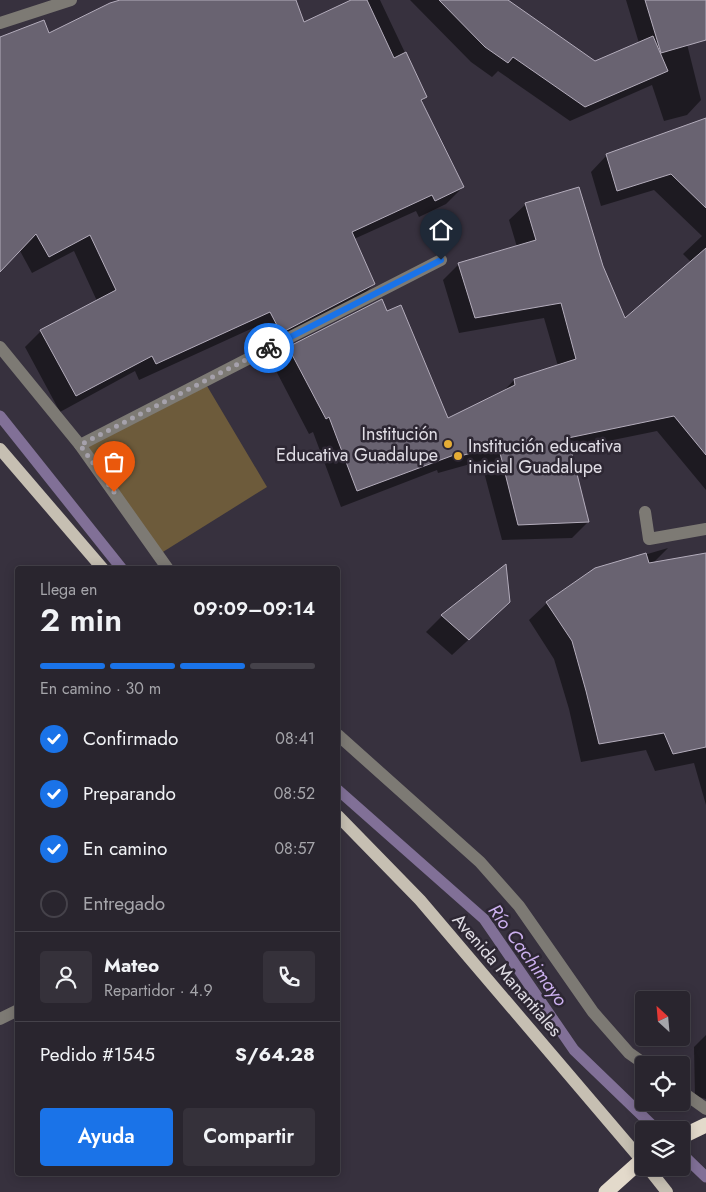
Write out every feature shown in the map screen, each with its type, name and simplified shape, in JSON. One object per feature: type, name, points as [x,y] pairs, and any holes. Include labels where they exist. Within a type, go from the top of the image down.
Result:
[{"type":"highway","points":[[606,1192],[635,1169]]},
{"type":"main road","points":[[0,449],[100,566]]},
{"type":"main road","name":"Avenida Manantiales","points":[[340,818],[420,900],[635,1151]]},
{"type":"main road","name":"Avenida Manantiales","points":[[654,1176],[666,1192]]},
{"type":"street","points":[[0,23],[71,0]]},
{"type":"street","points":[[80,445],[441,260]]},
{"type":"street","points":[[0,347],[80,445],[166,566]]},
{"type":"street","points":[[645,512],[649,539],[706,530]]},
{"type":"street","points":[[340,737],[480,862],[519,906],[593,1012],[635,1057]]},
{"type":"street","points":[[0,1019],[15,1012]]},
{"type":"street","points":[[690,1097],[706,1109]]},
{"type":"shaded area","points":[[207,386],[267,487],[158,555],[88,446]]},
{"type":"building","points":[[120,0],[296,0],[304,22],[351,0],[367,0],[394,58],[406,52],[427,97],[421,100],[464,187],[435,201],[432,195],[352,232],[375,284],[281,333],[270,312],[156,364],[152,356],[76,396],[40,330],[116,290],[90,235],[49,257],[36,234],[0,272],[0,37],[44,20],[49,33]]},
{"type":"building","points":[[439,0],[508,0],[595,61],[653,36],[668,71],[585,107],[513,57],[508,63],[485,47]]},
{"type":"building","points":[[645,0],[706,0],[706,40],[661,53]]},
{"type":"building","points":[[706,118],[706,208],[671,174],[617,191],[606,154]]},
{"type":"building","points":[[579,187],[603,266],[625,318],[706,248],[706,455],[674,416],[568,438],[589,522],[518,525],[498,445],[454,458],[454,455],[357,491],[329,417],[326,419],[288,347],[382,299],[387,311],[401,305],[448,418],[515,385],[514,379],[576,359],[561,303],[475,318],[458,263],[536,240],[525,203]]},
{"type":"building","points":[[646,553],[649,563],[706,553],[706,747],[673,754],[664,733],[599,744],[572,641],[546,602],[595,568]]},
{"type":"building","points":[[506,564],[510,602],[469,640],[441,615]]},
{"type":"waterway","name":"Río Cachimayo","points":[[0,416],[120,566]]},
{"type":"waterway","name":"Río Cachimayo","points":[[340,792],[484,919],[574,1050],[648,1121]]},
{"type":"waterway","name":"Río Cachimayo","points":[[690,1162],[706,1177]]},
{"type":"way so far","points":[[114,492],[80,445],[269,348]]},
{"type":"place","name":"Institución Educativa Guadalupe","points":[[448,444]]},
{"type":"place","name":"Institución educativa inicial Guadalupe","points":[[458,456]]},
{"type":"route","points":[[269,348],[441,260]]}]
